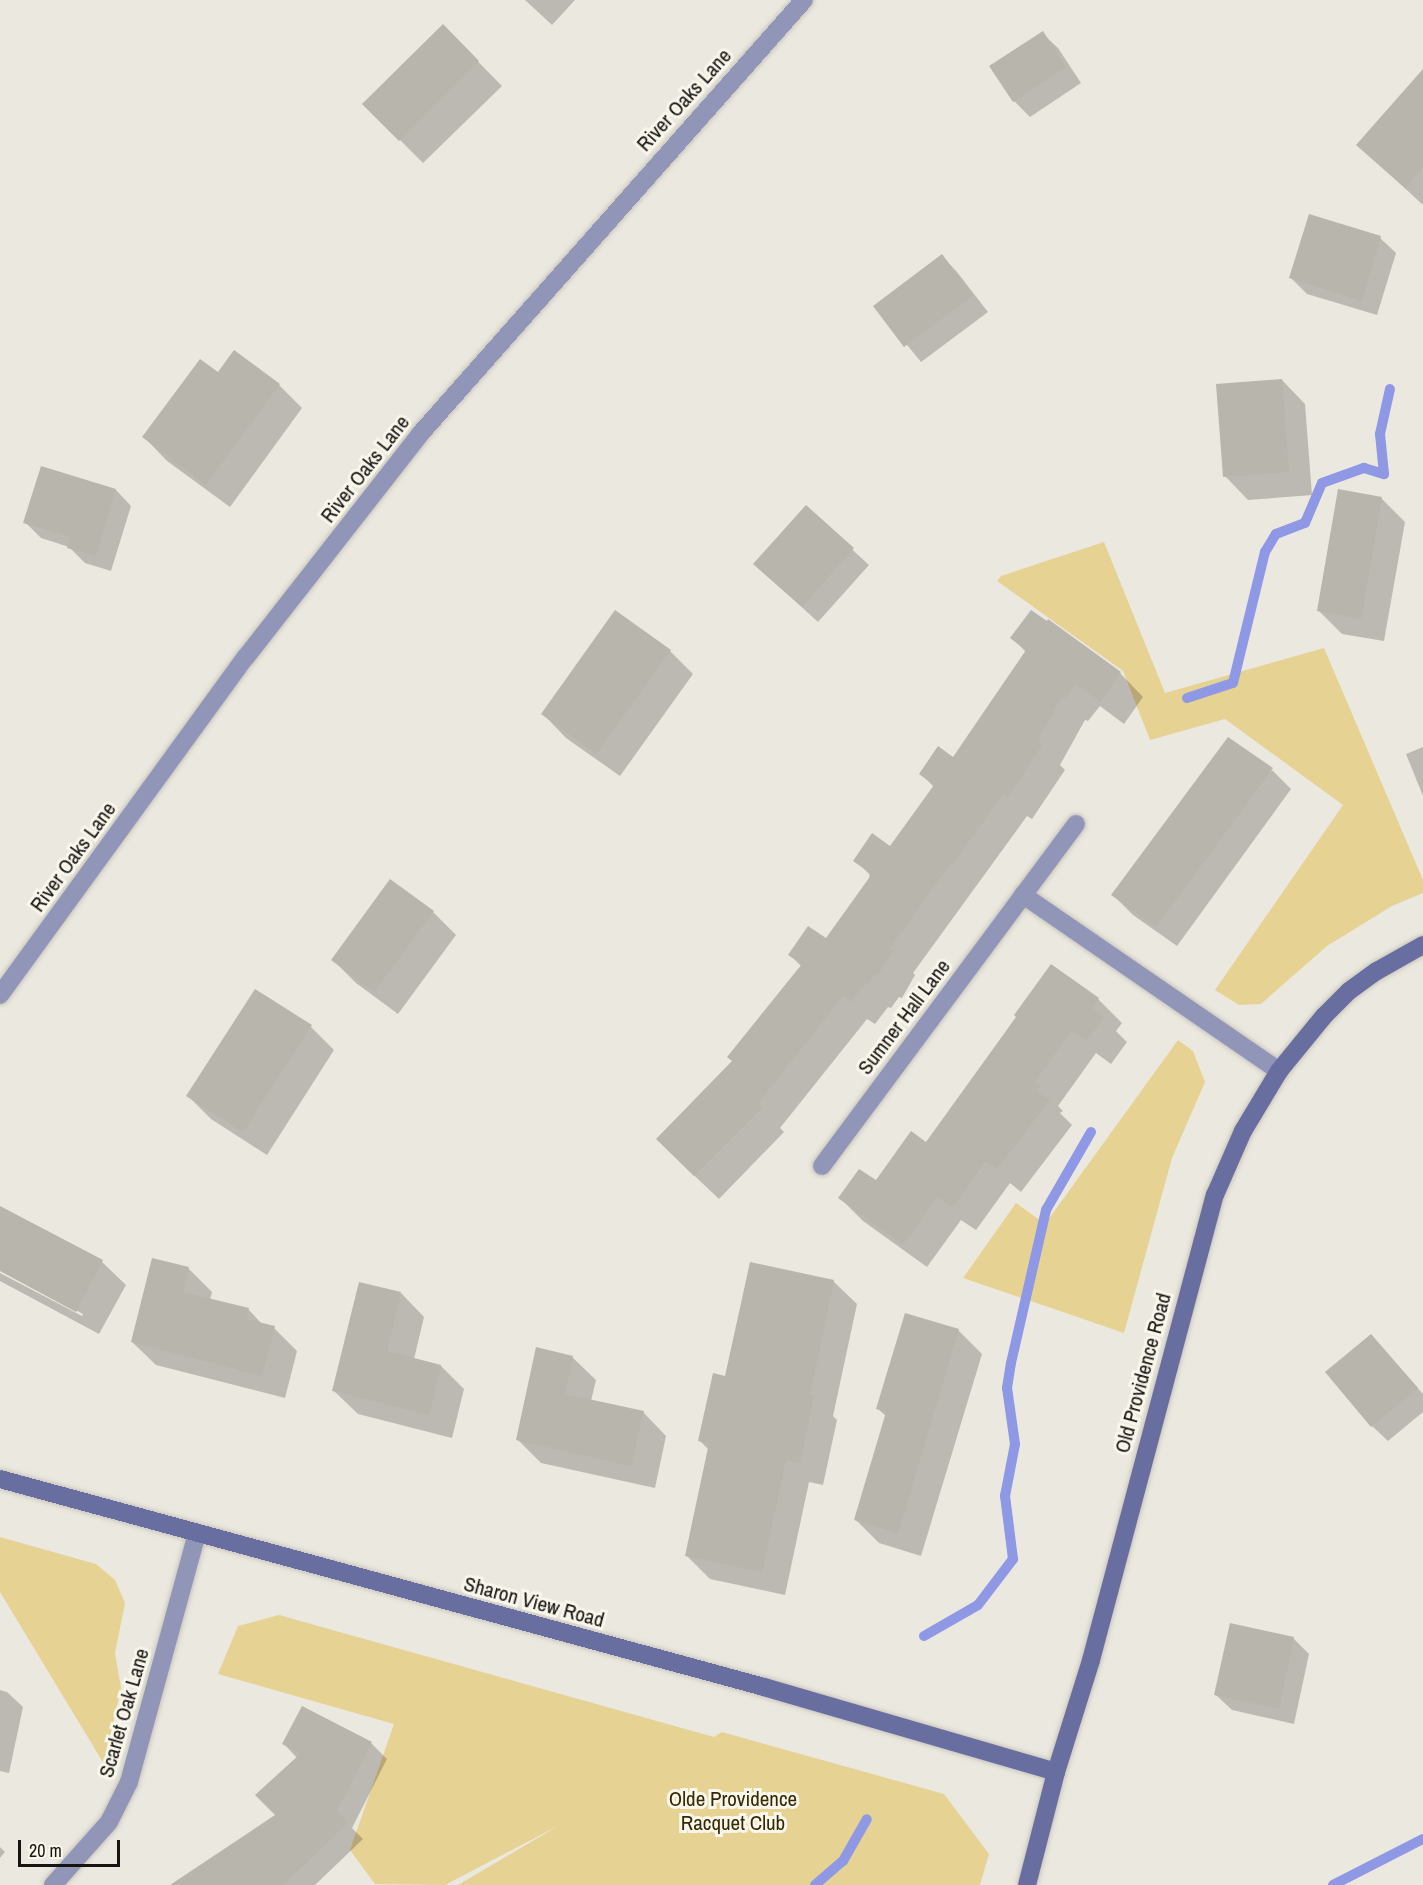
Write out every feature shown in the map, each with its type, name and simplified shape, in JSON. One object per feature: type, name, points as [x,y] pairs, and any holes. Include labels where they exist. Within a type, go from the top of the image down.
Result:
[{"type":"street","name":"River Oaks Lane","points":[[0,995],[246,657],[421,433],[804,0]]},
{"type":"street","name":"Sumner Hall Lane","points":[[822,1166],[1076,824]]},
{"type":"street","points":[[1023,895],[1279,1071]]},
{"type":"street","name":"Old Providence Road","points":[[1028,1885],[1056,1772],[1091,1660],[1215,1195],[1243,1131],[1279,1071],[1324,1016],[1349,991],[1377,971],[1423,945]]},
{"type":"street","name":"Sharon View Road","points":[[0,1479],[764,1687],[1056,1772]]},
{"type":"street","name":"Scarlet Oak Lane","points":[[53,1885],[109,1822],[129,1782],[197,1534]]},
{"type":"green space","points":[[1104,542],[1165,693],[1324,648],[1423,880],[1423,893],[1392,906],[1327,946],[1261,1004],[1239,1005],[1215,990],[1343,805],[1225,719],[1150,740],[1123,671],[997,581],[1001,576]]},
{"type":"green space","points":[[1178,1040],[1193,1051],[1205,1082],[1172,1158],[1124,1333],[963,1278],[1016,1203],[1045,1224]]},
{"type":"green space","points":[[0,1537],[96,1564],[115,1580],[125,1603],[115,1653],[121,1688],[104,1764],[0,1592]]},
{"type":"green space","name":"Olde Providence Racquet Club","points":[[279,1615],[714,1737],[722,1732],[944,1794],[989,1854],[980,1885],[458,1885],[558,1826],[445,1885],[375,1884],[350,1850],[394,1724],[218,1674],[238,1626]]},
{"type":"building","points":[[443,24],[479,61],[399,141],[362,104]]},
{"type":"building","points":[[1043,31],[1066,67],[1013,102],[989,66]]},
{"type":"building","points":[[1423,69],[1423,167],[1405,188],[1356,145]]},
{"type":"building","points":[[1309,214],[1381,236],[1362,301],[1289,278]]},
{"type":"building","points":[[942,254],[973,296],[904,347],[873,306]]},
{"type":"building","points":[[234,350],[280,384],[206,485],[142,437],[200,359],[218,372]]},
{"type":"building","points":[[1282,379],[1289,472],[1223,477],[1216,384]]},
{"type":"building","points":[[41,466],[116,489],[96,556],[67,548],[71,537],[23,523]]},
{"type":"building","points":[[1338,489],[1382,497],[1361,619],[1317,611]]},
{"type":"building","points":[[806,505],[854,548],[802,607],[753,564]]},
{"type":"building","points":[[615,610],[671,650],[596,754],[541,714]]},
{"type":"building","points":[[1031,610],[1047,621],[1048,619],[1121,672],[1100,702],[1076,684],[1065,699],[1061,698],[1037,742],[1042,745],[1008,797],[1003,794],[953,864],[951,863],[889,949],[893,951],[878,975],[875,974],[867,985],[865,984],[851,1002],[843,996],[758,1103],[762,1108],[694,1176],[656,1139],[732,1061],[727,1057],[802,964],[788,955],[808,926],[826,938],[869,878],[870,873],[853,861],[872,833],[890,846],[934,785],[919,774],[938,746],[953,757],[1026,650],[1010,638]]},
{"type":"building","points":[[1228,737],[1273,768],[1156,927],[1111,895]]},
{"type":"building","points":[[390,879],[434,911],[374,992],[331,960]]},
{"type":"building","points":[[1051,964],[1099,998],[1092,1008],[1104,1017],[1087,1041],[1072,1030],[1035,1082],[1040,1086],[1036,1091],[1050,1100],[997,1169],[986,1161],[952,1208],[937,1197],[903,1245],[838,1198],[859,1169],[876,1180],[911,1131],[926,1142],[1016,1017],[1014,1015]]},
{"type":"building","points":[[255,989],[312,1025],[243,1132],[186,1096]]},
{"type":"building","points":[[0,1206],[103,1260],[76,1312],[0,1271]]},
{"type":"building","points":[[152,1258],[189,1267],[183,1292],[249,1308],[246,1319],[275,1326],[262,1376],[131,1342]]},
{"type":"building","points":[[750,1262],[834,1280],[810,1394],[814,1395],[800,1463],[786,1460],[762,1572],[685,1556],[709,1443],[698,1441],[713,1373],[725,1376]]},
{"type":"building","points":[[359,1282],[401,1292],[387,1351],[441,1365],[429,1415],[332,1391]]},
{"type":"building","points":[[905,1313],[959,1329],[898,1534],[854,1520],[886,1412],[876,1409]]},
{"type":"building","points":[[1371,1334],[1418,1388],[1371,1427],[1325,1372]]},
{"type":"building","points":[[536,1347],[573,1356],[565,1394],[644,1411],[631,1466],[516,1440]]},
{"type":"building","points":[[1230,1623],[1294,1637],[1279,1709],[1214,1695]]},
{"type":"building","points":[[302,1706],[372,1742],[337,1811],[348,1823],[283,1885],[170,1885],[275,1815],[255,1795],[300,1754],[282,1744]]},
{"type":"waterway","points":[[1187,698],[1233,683],[1265,552],[1276,534],[1305,523],[1322,483],[1364,468],[1384,474],[1380,434],[1390,389]]},
{"type":"waterway","points":[[924,1636],[978,1605],[1013,1559],[1005,1496],[1015,1444],[1007,1388],[1011,1363],[1046,1210],[1091,1132]]},
{"type":"waterway","points":[[815,1885],[843,1861],[867,1819]]},
{"type":"waterway","points":[[1333,1885],[1423,1839]]}]
